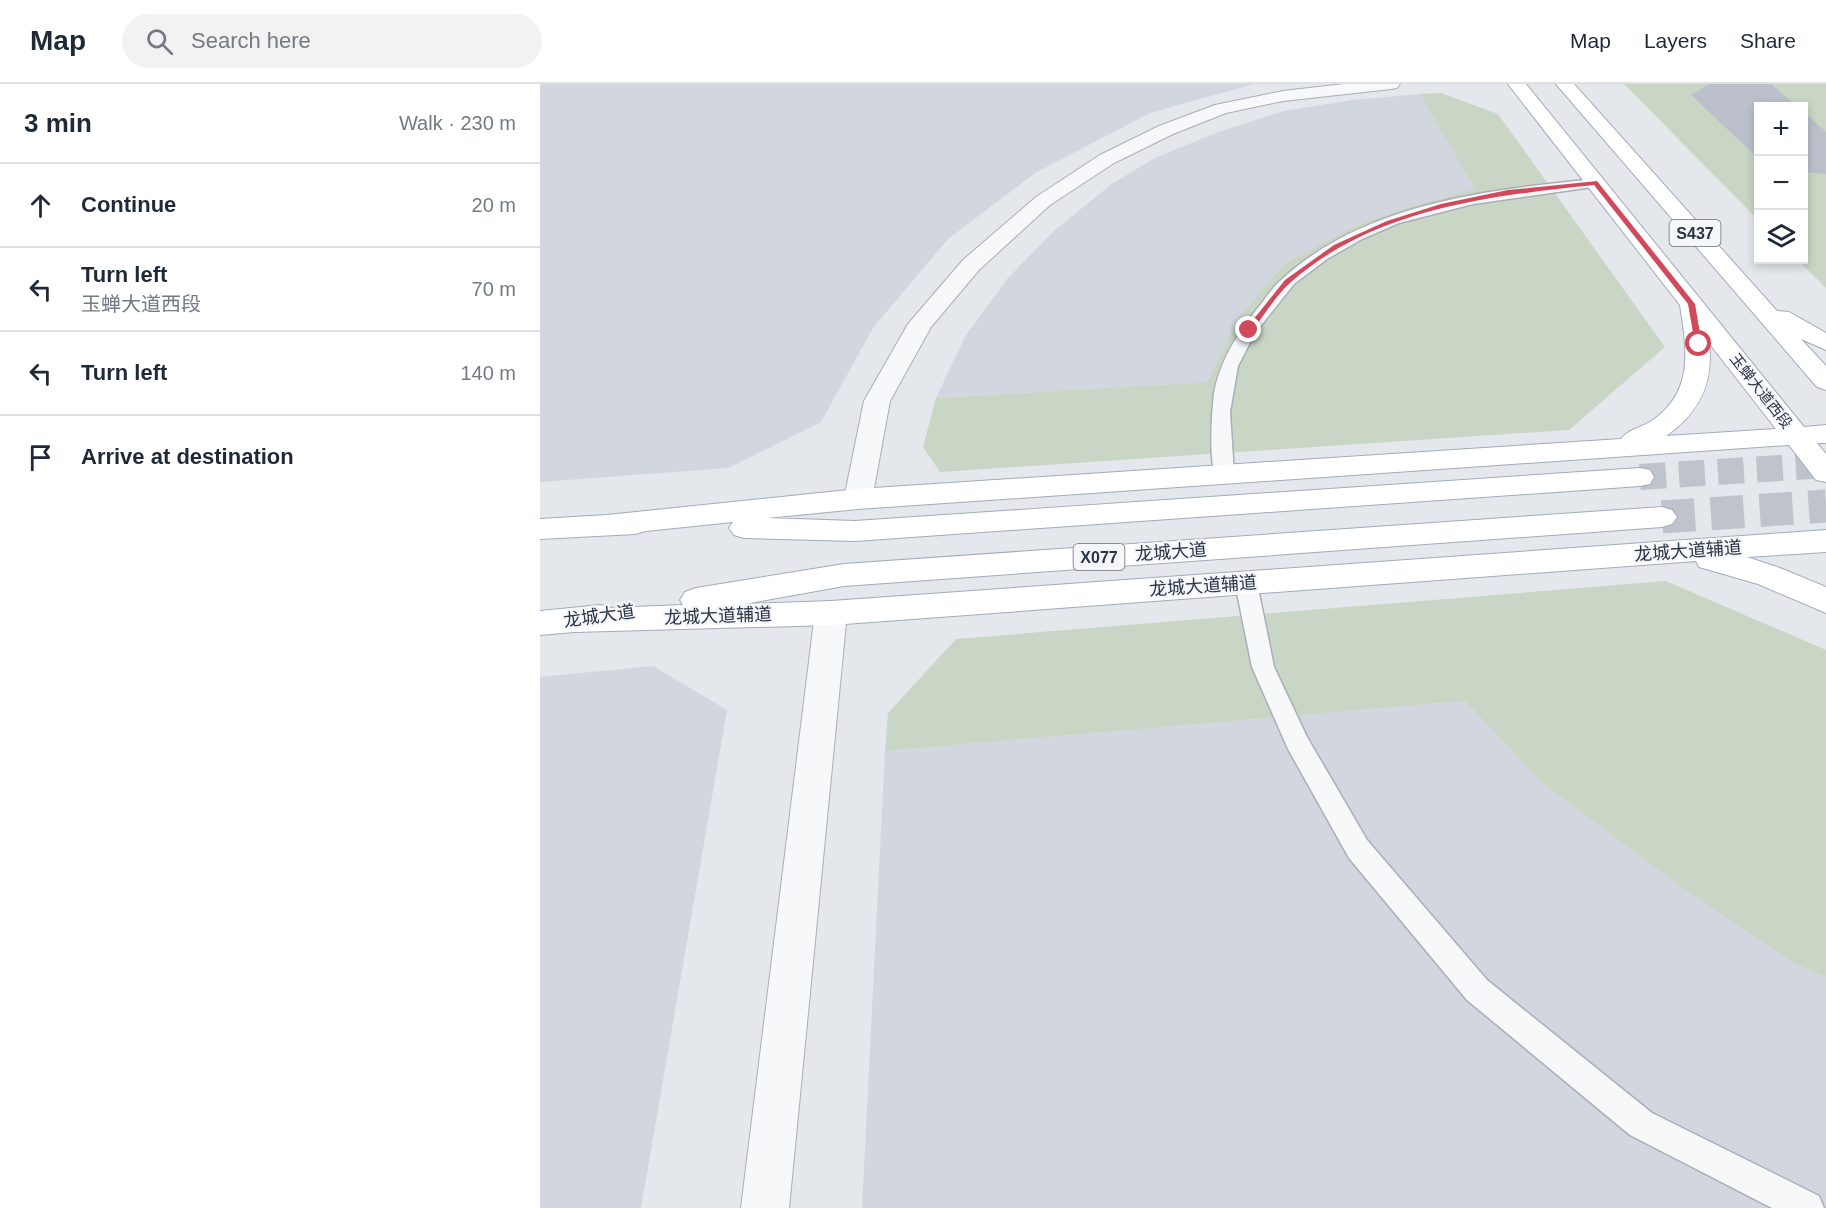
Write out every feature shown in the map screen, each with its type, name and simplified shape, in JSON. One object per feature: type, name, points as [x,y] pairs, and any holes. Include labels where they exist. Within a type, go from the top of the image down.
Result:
[{"type":"main road","name":"玉蝉大道西段","points":[[1517,84],[1826,473]]},
{"type":"main road","name":"S437","points":[[1565,84],[1826,382]]},
{"type":"main road","points":[[1754,300],[1826,343]]},
{"type":"main road","points":[[1612,448],[1647,436],[1670,424],[1684,408],[1697,379],[1699,344],[1691,304]]},
{"type":"main road","points":[[540,529],[858,499],[1826,434]]},
{"type":"main road","points":[[612,524],[855,531],[1640,477]]},
{"type":"main road","name":"龙城大道","points":[[540,623],[579,621],[844,574],[1662,518]]},
{"type":"main road","name":"龙城大道辅道","points":[[579,621],[831,613],[1826,541]]},
{"type":"main road","points":[[1676,552],[1753,568],[1826,601]]},
{"type":"street","points":[[858,499],[877,401],[920,324],[971,266],[1043,201],[1107,159],[1166,130],[1221,109],[1283,96],[1390,84]]},
{"type":"street","points":[[765,1208],[831,613]]},
{"type":"lane","points":[[1224,474],[1220,421],[1227,374],[1249,330],[1288,281],[1336,246],[1389,222],[1443,206],[1508,192],[1595,183]]},
{"type":"lane","points":[[1246,583],[1263,667],[1297,742],[1330,801],[1358,849],[1477,990],[1641,1124],[1807,1208]]},
{"type":"shaded area","points":[[540,84],[1254,84],[1150,113],[1035,173],[948,239],[873,328],[821,422],[728,468],[540,482]]},
{"type":"shaded area","points":[[1420,94],[1476,189],[1408,207],[1352,227],[1284,264],[1238,318],[1207,382],[936,398],[966,335],[1008,278],[1055,230],[1113,183],[1157,157],[1218,132],[1284,111],[1352,100]]},
{"type":"shaded area","points":[[653,666],[727,710],[641,1208],[540,1208],[540,677]]},
{"type":"shaded area","points":[[1465,701],[1540,781],[1792,962],[1826,977],[1826,1208],[862,1208],[885,751]]},
{"type":"green space","points":[[1624,84],[1826,84],[1826,288],[1802,264],[1808,264],[1808,102],[1754,102],[1754,216]]},
{"type":"green space","points":[[1441,93],[1498,114],[1665,347],[1569,430],[940,472],[923,447],[936,398],[1207,382],[1238,318],[1284,264],[1352,227],[1408,207],[1475,189],[1420,94]]},
{"type":"green space","points":[[1666,581],[1826,650],[1826,977],[1792,962],[1672,880],[1540,781],[1465,701],[885,751],[888,713],[956,639]]},
{"type":"building","points":[[1709,84],[1771,84],[1792,102],[1754,102],[1754,154],[1691,95]]},
{"type":"building","points":[[1808,116],[1826,132],[1826,174],[1808,172]]},
{"type":"tunnel","points":[[1640,477],[1826,465]]},
{"type":"tunnel","points":[[1662,517],[1826,506]]},
{"type":"route","points":[[1249,330],[1288,281],[1336,246],[1389,222],[1443,206],[1508,192],[1595,183],[1691,304],[1699,344]]}]
